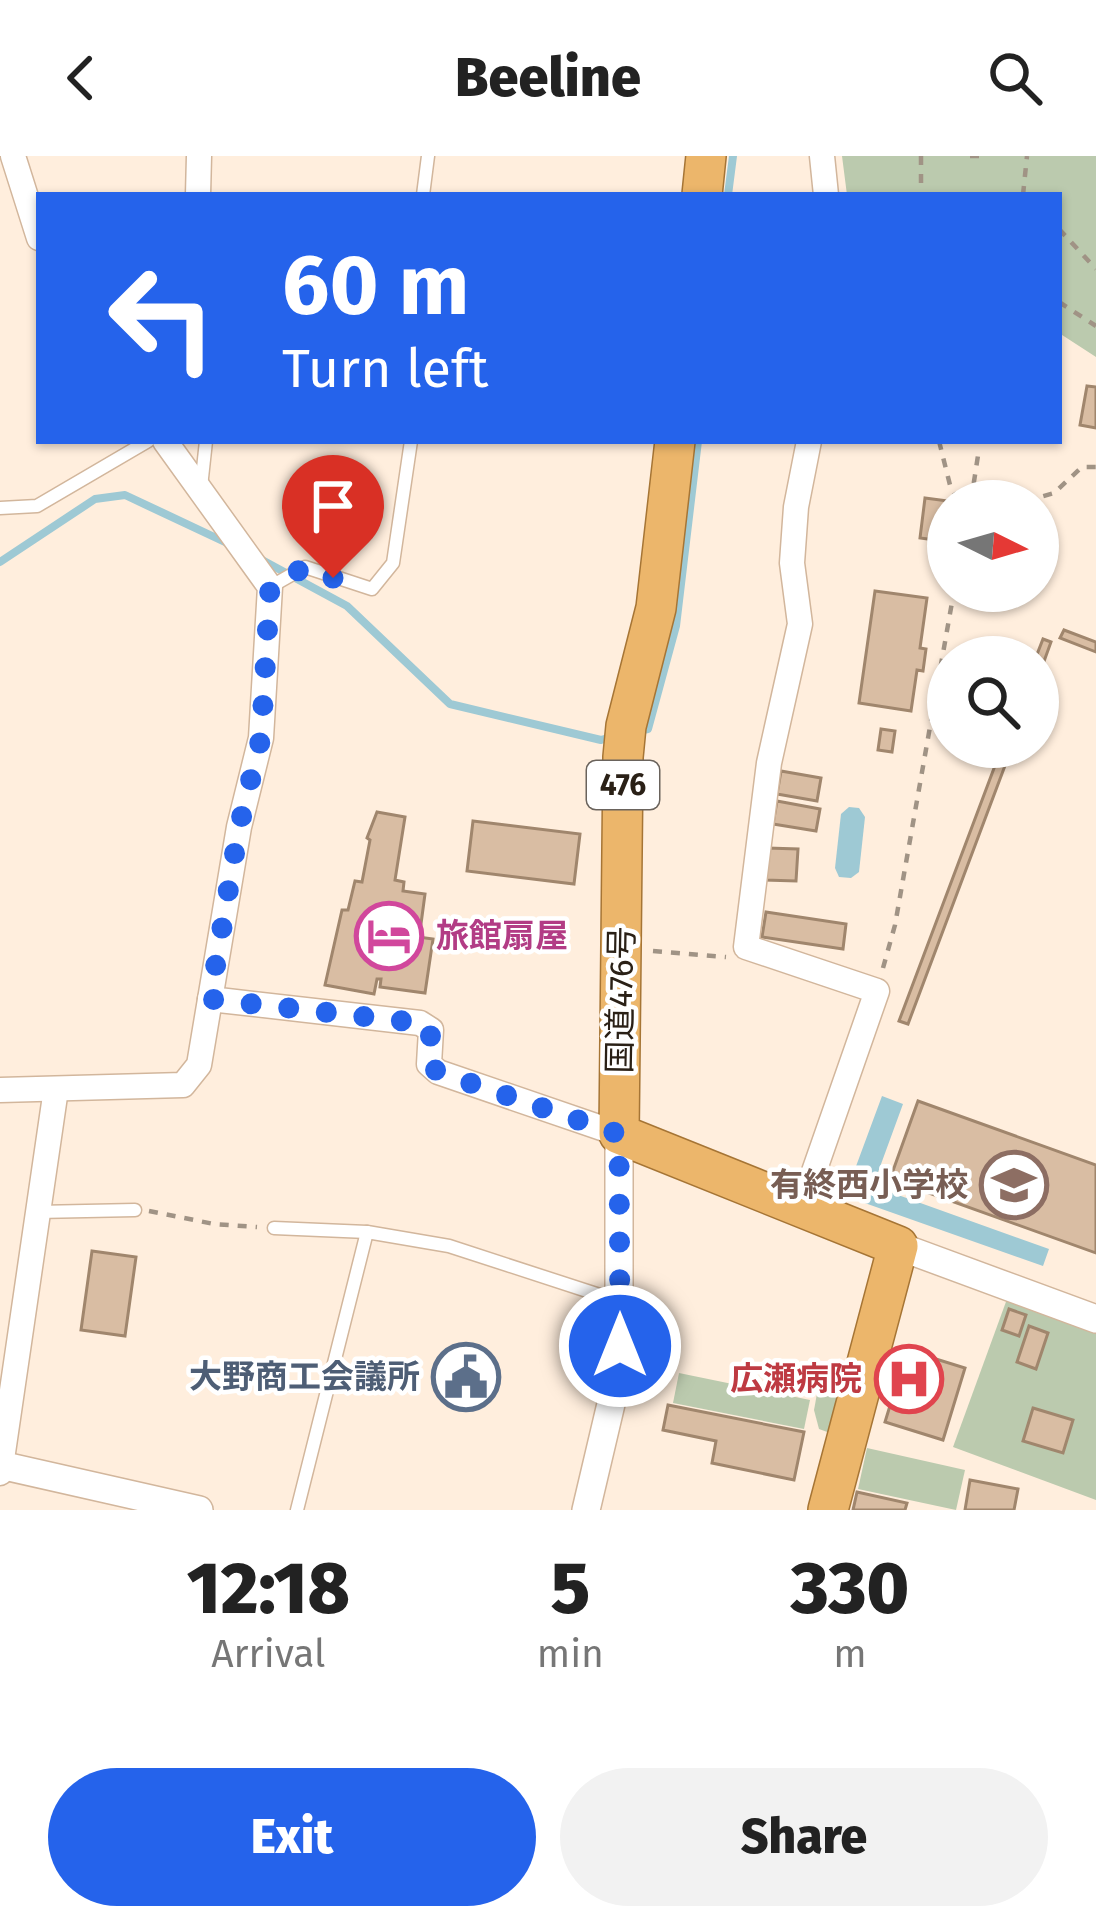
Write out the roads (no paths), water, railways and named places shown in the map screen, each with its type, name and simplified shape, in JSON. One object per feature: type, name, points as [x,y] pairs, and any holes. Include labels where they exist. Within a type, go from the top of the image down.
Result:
[{"type":"highway","points":[[702,192],[706,156]]},
{"type":"highway","name":"国道476号","points":[[619,1134],[626,726],[656,608],[675,444]]},
{"type":"highway","points":[[619,1134],[898,1246],[828,1510]]},
{"type":"street","points":[[13,156],[36,229]]},
{"type":"street","points":[[197,192],[199,156]]},
{"type":"street","points":[[822,156],[826,192]]},
{"type":"street","points":[[0,1090],[183,1085],[199,1065],[239,827],[261,738],[270,587],[167,444]]},
{"type":"street","points":[[802,1206],[877,991],[746,947],[769,763],[800,624],[792,563],[807,444]]},
{"type":"street","points":[[210,999],[420,1023],[431,1030],[428,1064],[438,1072],[619,1134],[619,1370],[586,1510]]},
{"type":"street","points":[[56,1089],[8,1353],[0,1469],[200,1510]]},
{"type":"street","points":[[898,1246],[1096,1319]]},
{"type":"lane","points":[[423,192],[428,156]]},
{"type":"lane","points":[[0,508],[37,506],[143,444]]},
{"type":"lane","points":[[201,488],[206,444]]},
{"type":"lane","points":[[270,587],[305,567],[372,589],[390,572],[411,444]]},
{"type":"lane","points":[[37,1212],[135,1210]]},
{"type":"lane","points":[[274,1228],[367,1232],[449,1246],[620,1302]]},
{"type":"lane","points":[[297,1510],[367,1232]]},
{"type":"water","points":[[849,807],[859,808],[865,817],[859,872],[851,878],[839,877],[835,868],[841,814]]},
{"type":"water","points":[[882,1096],[903,1104],[873,1186],[1049,1249],[1043,1266],[845,1196]]},
{"type":"waterway","points":[[728,192],[733,156]]},
{"type":"waterway","points":[[638,731],[648,729],[676,626],[698,444]]},
{"type":"waterway","points":[[0,562],[95,499],[125,495],[227,543]]},
{"type":"waterway","points":[[262,560],[347,606],[450,704],[601,740],[611,737]]},
{"type":"place","name":"旅館扇屋","points":[[389,936]]},
{"type":"place","name":"有終西小学校","points":[[1014,1185]]},
{"type":"place","name":"大野商工会議所","points":[[466,1377]]},
{"type":"place","name":"広瀬病院","points":[[909,1379]]}]
